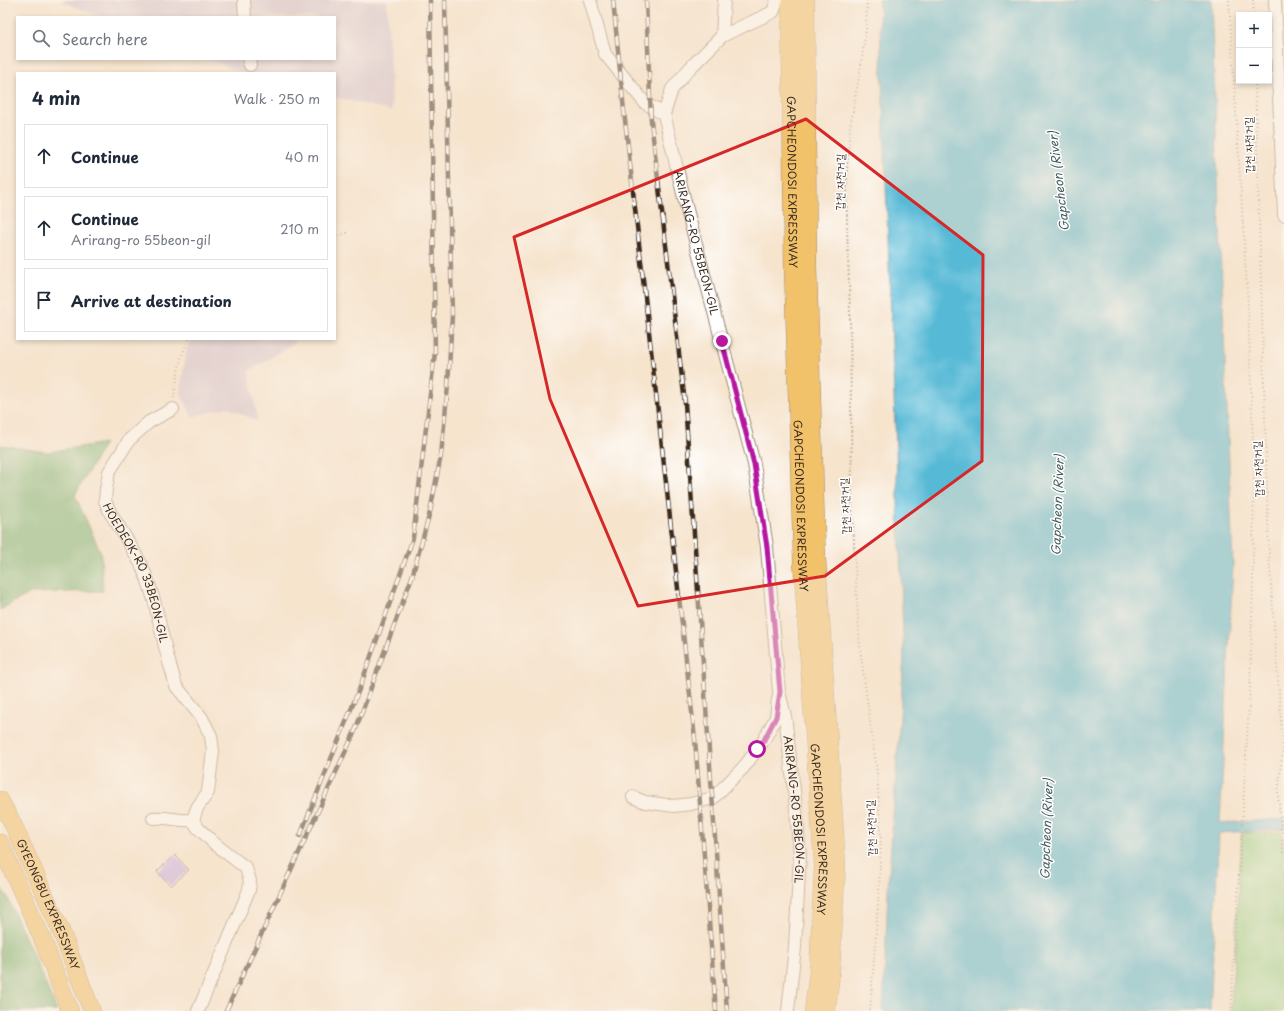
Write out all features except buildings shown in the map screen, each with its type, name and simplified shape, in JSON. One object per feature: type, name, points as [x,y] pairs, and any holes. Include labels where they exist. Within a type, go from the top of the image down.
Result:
[{"type":"highway","name":"GAPCHEONDOSI EXPRESSWAY","points":[[790,0],[793,270],[801,554],[823,866],[818,971],[813,1011]]},
{"type":"highway","name":"GAPCHEONDOSI EXPRESSWAY","points":[[806,0],[808,267],[817,551],[837,864],[831,972],[827,1011]]},
{"type":"highway","name":"GYEONGBU EXPRESSWAY","points":[[0,800],[12,822],[61,931],[92,1011]]},
{"type":"highway","name":"GYEONGBU EXPRESSWAY","points":[[0,843],[42,938],[70,1011]]},
{"type":"street","points":[[244,0],[245,16]]},
{"type":"street","points":[[590,0],[605,54],[645,103],[664,114],[672,89],[690,68],[722,36],[773,12],[777,0]]},
{"type":"street","points":[[722,36],[724,0]]},
{"type":"street","points":[[1275,0],[1284,215]]},
{"type":"street","name":"ARIRANG-RO 55BEON-GIL","points":[[664,114],[685,202],[754,464],[767,547],[780,692],[785,716],[794,783],[800,855],[795,947],[788,1011]]},
{"type":"street","name":"HOEDEOK-RO 33BEON-GIL","points":[[173,409],[149,422],[129,440],[109,472],[106,489],[106,501],[111,514],[141,564],[148,581],[176,686],[202,718],[211,736],[213,751],[208,792],[197,808],[193,820]]},
{"type":"street","points":[[633,797],[645,802],[674,806],[691,804],[713,798],[744,767],[764,740],[776,717],[780,692]]},
{"type":"street","points":[[153,818],[160,817],[185,821],[193,820],[198,828],[209,838],[246,868],[250,881],[249,890],[198,1011]]},
{"type":"path","name":"갑천 자전거길","points":[[867,0],[866,29],[850,127],[847,169],[847,205],[852,501],[856,584],[860,648],[877,772],[881,838],[879,892],[870,1011]]},
{"type":"path","points":[[1229,0],[1248,306],[1254,471],[1250,680],[1231,1011]]},
{"type":"path","points":[[1254,0],[1254,12]]},
{"type":"path","name":"갑천 자전거길","points":[[1255,84],[1269,555],[1283,749],[1278,793],[1278,807],[1284,855]]},
{"type":"path","points":[[336,237],[350,232]]},
{"type":"path","points":[[173,409],[177,378],[185,347],[188,340]]},
{"type":"path","points":[[446,1011],[451,1011]]},
{"type":"highlighted area","points":[[806,119],[983,255],[982,461],[825,576],[638,606],[550,399],[514,237]]},
{"type":"shaded area","points":[[63,0],[387,0],[392,111],[336,97],[336,72],[241,72],[211,60],[336,60],[336,16],[98,16],[63,2]]},
{"type":"shaded area","points":[[190,340],[294,340],[295,343],[249,371],[258,422],[228,407],[192,417],[180,392],[187,347]]},
{"type":"green space","points":[[105,443],[75,495],[101,553],[103,591],[30,593],[0,610],[0,445],[47,452]]},
{"type":"green space","points":[[1281,832],[1284,855],[1284,1011],[1231,1011],[1242,833]]},
{"type":"green space","points":[[0,887],[7,896],[57,1011],[0,1011]]},
{"type":"water","name":"Gapcheon (River)","points":[[879,0],[1211,0],[1233,565],[1220,823],[1284,819],[1284,829],[1219,833],[1210,1011],[883,1011],[888,890],[904,658]]},
{"type":"railway","points":[[300,836],[360,687],[413,538],[435,352],[430,0]]},
{"type":"railway","points":[[226,1011],[355,731],[412,577],[430,512],[441,455],[448,386],[452,315],[445,0]]},
{"type":"railway","points":[[613,0],[624,111],[695,739],[716,1011]]},
{"type":"railway","points":[[646,0],[651,121],[685,403],[727,1011]]},
{"type":"route","points":[[722,341],[754,464],[767,547],[780,692],[776,717],[764,740],[757,749]]}]
